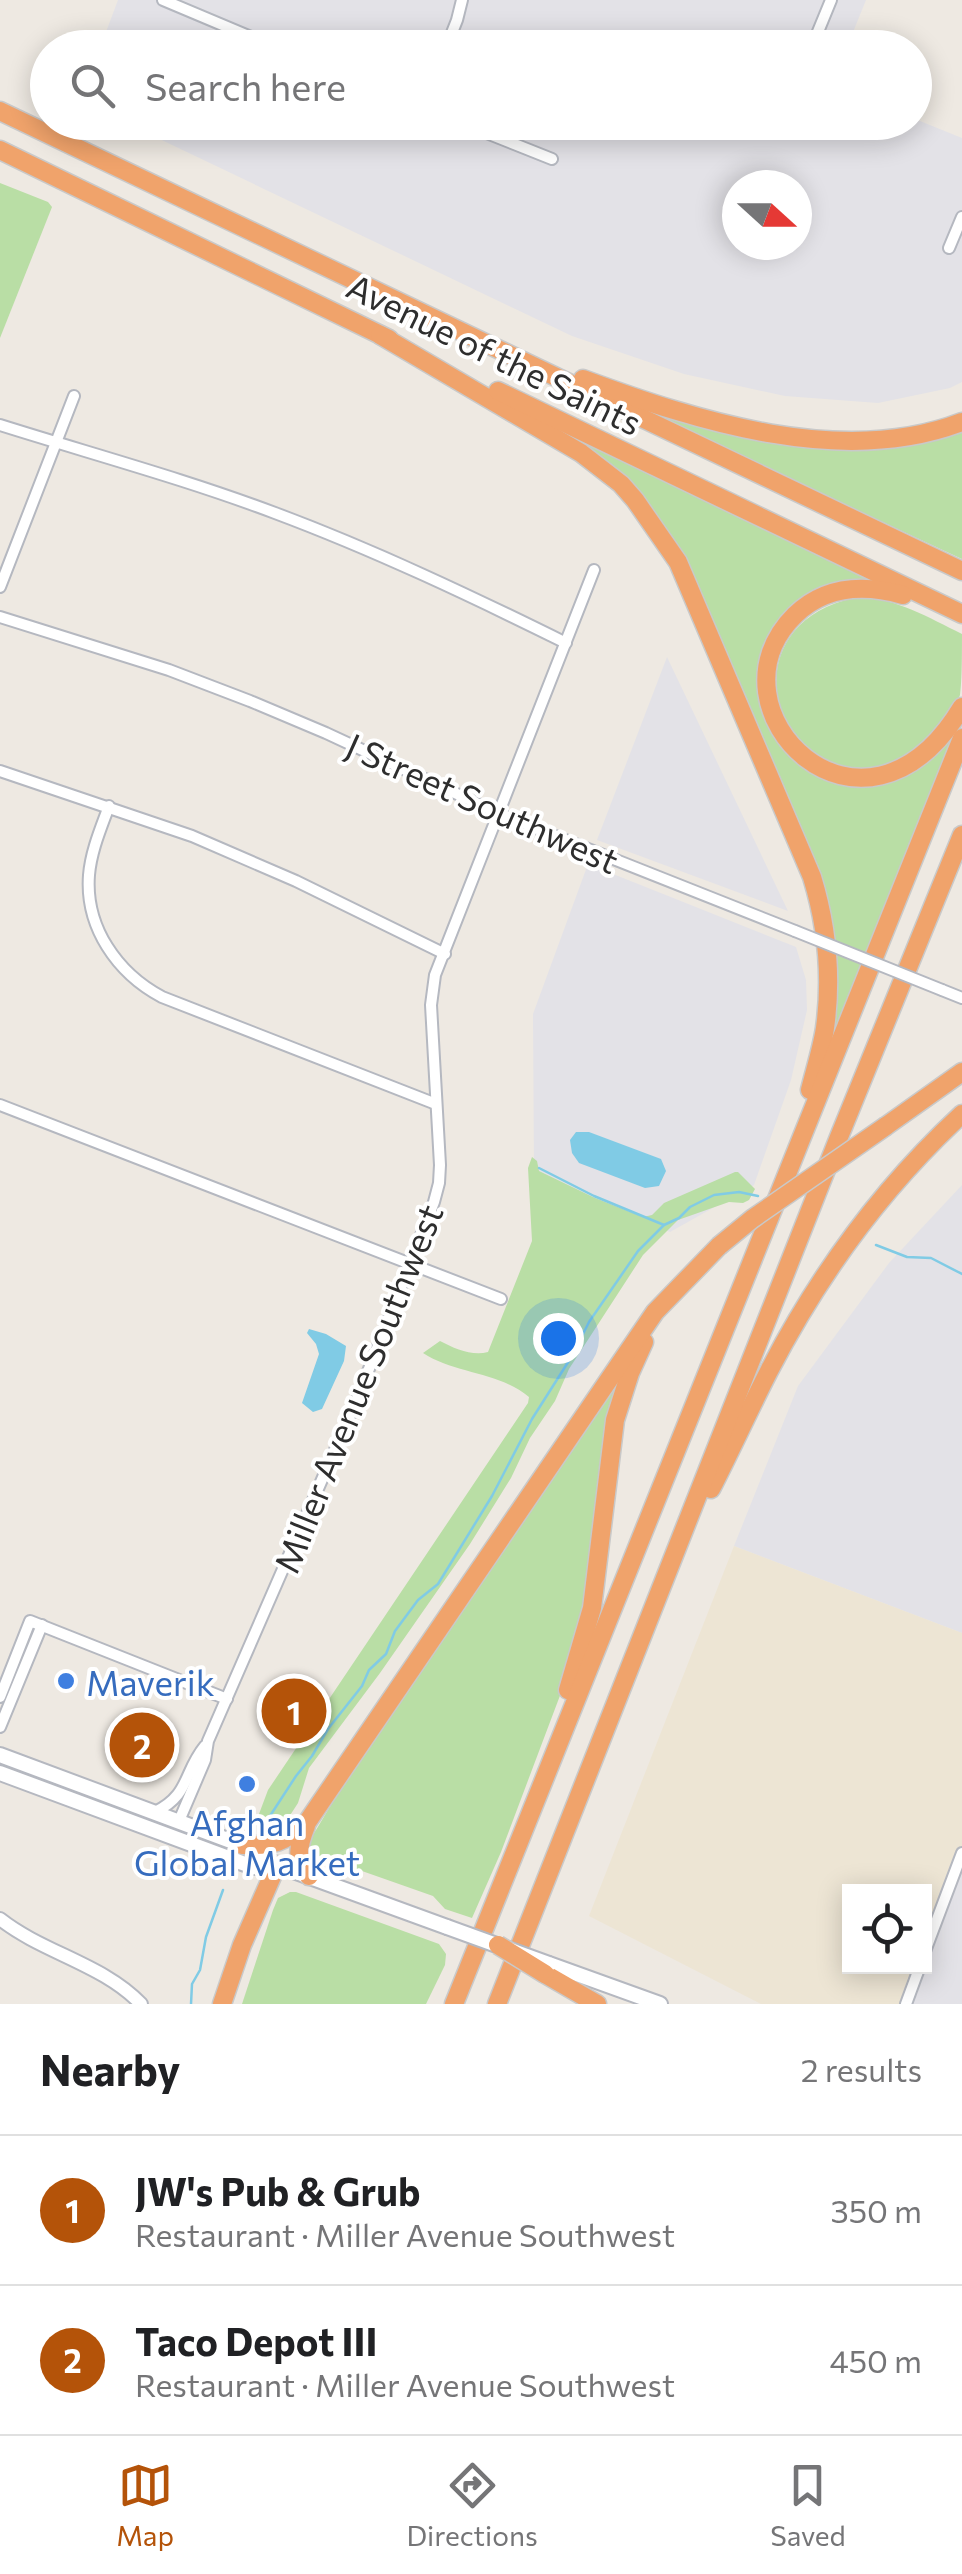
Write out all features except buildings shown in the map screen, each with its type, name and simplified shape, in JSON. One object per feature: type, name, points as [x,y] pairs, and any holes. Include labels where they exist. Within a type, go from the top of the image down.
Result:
[{"type":"highway","name":"Avenue of the Saints","points":[[0,112],[30,126]]},
{"type":"highway","name":"Avenue of the Saints","points":[[59,140],[962,571]]},
{"type":"highway","name":"Avenue of the Saints","points":[[0,150],[959,612]]},
{"type":"highway","points":[[380,335],[570,446],[602,468],[636,500],[678,562],[812,877],[827,950],[825,1029],[810,1090],[754,1254]]},
{"type":"highway","points":[[484,342],[664,406],[756,430],[851,442],[928,433],[962,422]]},
{"type":"highway","points":[[959,612],[884,590],[839,590],[802,608],[786,624],[772,652],[767,681],[768,700],[782,735],[808,761],[846,777],[886,775],[920,758],[962,707]]},
{"type":"highway","points":[[454,2004],[962,738]]},
{"type":"highway","points":[[497,2004],[962,836]]},
{"type":"highway","points":[[308,1876],[300,1866],[298,1854],[308,1821],[655,1312],[719,1246],[752,1219],[962,1072]]},
{"type":"highway","points":[[661,1587],[800,1316],[871,1212],[904,1172],[962,1114]]},
{"type":"highway","points":[[537,1796],[592,1608],[614,1420],[637,1357],[669,1298]]},
{"type":"highway","points":[[242,1846],[275,1844],[294,1835],[308,1821]]},
{"type":"highway","points":[[441,2004],[514,1853]]},
{"type":"highway","points":[[222,2004],[242,1945],[278,1865]]},
{"type":"highway","points":[[231,2004],[278,1865]]},
{"type":"highway","points":[[498,1946],[547,1969],[597,2004]]},
{"type":"main road","points":[[0,1755],[261,1852],[278,1865],[498,1946]]},
{"type":"main road","points":[[0,1774],[253,1867],[278,1865]]},
{"type":"main road","points":[[135,1824],[166,1828],[179,1821]]},
{"type":"main road","points":[[547,1969],[660,2004]]},
{"type":"street","points":[[163,0],[234,30]]},
{"type":"street","points":[[453,30],[462,0]]},
{"type":"street","points":[[819,30],[831,0]]},
{"type":"street","points":[[504,140],[552,159]]},
{"type":"street","points":[[949,248],[962,217]]},
{"type":"street","points":[[0,587],[74,396]]},
{"type":"street","points":[[0,425],[276,514],[470,595],[566,643]]},
{"type":"street","name":"Miller Avenue Southwest","points":[[155,1812],[180,1796],[197,1756],[208,1742],[358,1397],[434,1202],[439,1182],[431,1005],[435,975],[594,570]]},
{"type":"street","name":"J Street Southwest","points":[[0,617],[93,644],[218,688],[500,814],[962,998]]},
{"type":"street","points":[[0,771],[192,836],[296,881],[444,954]]},
{"type":"street","points":[[109,806],[93,853],[90,903],[109,952],[142,986],[436,1104]]},
{"type":"street","points":[[0,1105],[502,1299]]},
{"type":"street","points":[[36,1623],[227,1699]]},
{"type":"street","points":[[0,1698],[36,1623]]},
{"type":"street","points":[[0,1726],[36,1623]]},
{"type":"street","name":"Miller Avenue Southwest","points":[[179,1821],[205,1760],[208,1742]]},
{"type":"street","points":[[932,1933],[962,1853]]},
{"type":"street","points":[[0,1919],[114,1981],[142,2004]]},
{"type":"street","points":[[906,2004],[917,1974]]},
{"type":"shaded area","points":[[118,0],[866,0],[854,30],[107,30]]},
{"type":"shaded area","points":[[932,126],[962,138],[962,382],[878,403],[785,396],[684,374],[572,336],[162,140],[932,140]]},
{"type":"shaded area","points":[[667,657],[788,911],[597,840]]},
{"type":"shaded area","points":[[588,864],[796,947],[806,980],[807,1010],[791,1080],[754,1185],[670,1232],[534,1175],[533,1014]]},
{"type":"shaded area","points":[[962,1185],[962,1633],[734,1546],[798,1386],[889,1263]]},
{"type":"shaded area","points":[[734,1546],[962,1633],[962,1853],[932,1935],[932,1884],[842,1884],[842,1974],[917,1974],[906,2004],[761,2004],[589,1916]]},
{"type":"shaded area","points":[[962,1853],[962,2004],[906,2004],[920,1974],[932,1974],[932,1935]]},
{"type":"green space","points":[[0,183],[52,207],[0,338]]},
{"type":"green space","points":[[637,408],[782,441],[962,430],[962,559]]},
{"type":"green space","points":[[562,431],[872,580],[784,619],[764,709],[779,741],[807,767],[828,778],[871,784],[912,770],[949,737],[953,739],[835,1028],[831,1028],[835,960],[676,549],[560,434]]},
{"type":"green space","points":[[854,598],[896,604],[962,634],[962,657],[960,695],[936,731],[895,764],[851,769],[818,758],[794,735],[780,706],[777,673],[787,641],[812,615]]},
{"type":"green space","points":[[532,1157],[539,1171],[643,1217],[652,1215],[664,1203],[735,1172],[755,1189],[743,1203],[729,1202],[678,1220],[643,1255],[569,1369],[555,1401],[470,1544],[309,1768],[298,1803],[287,1820],[279,1827],[268,1825],[260,1821],[259,1814],[268,1790],[528,1403],[529,1397],[505,1383],[423,1353],[440,1341],[464,1351],[488,1352],[532,1241],[528,1168]]},
{"type":"green space","points":[[621,1376],[590,1585],[567,1677],[472,1918],[445,1909],[433,1896],[308,1852],[313,1835],[358,1760]]},
{"type":"green space","points":[[290,1892],[439,1944],[446,1954],[445,1965],[426,2004],[242,2004],[278,1898]]},
{"type":"water","points":[[576,1132],[589,1132],[661,1159],[666,1171],[659,1186],[645,1188],[579,1163],[570,1140]]},
{"type":"water","points":[[309,1329],[346,1346],[344,1361],[322,1409],[313,1412],[302,1403],[319,1354],[307,1333]]},
{"type":"waterway","points":[[539,1168],[664,1225]]},
{"type":"waterway","points":[[268,1819],[362,1686],[369,1670],[386,1654],[395,1631],[418,1600],[438,1584],[589,1322],[638,1251],[664,1225],[714,1195],[739,1192],[758,1196]]},
{"type":"waterway","points":[[876,1245],[907,1257],[931,1258],[962,1274]]},
{"type":"waterway","points":[[191,2004],[192,1984],[200,1970],[206,1937],[223,1890]]},
{"type":"place","name":"Maverik","points":[[66,1681]]},
{"type":"place","name":"JW's Pub & Grub","points":[[294,1711]]},
{"type":"place","name":"Taco Depot III","points":[[142,1745]]},
{"type":"place","name":"Afghan Global Market","points":[[247,1784]]}]
